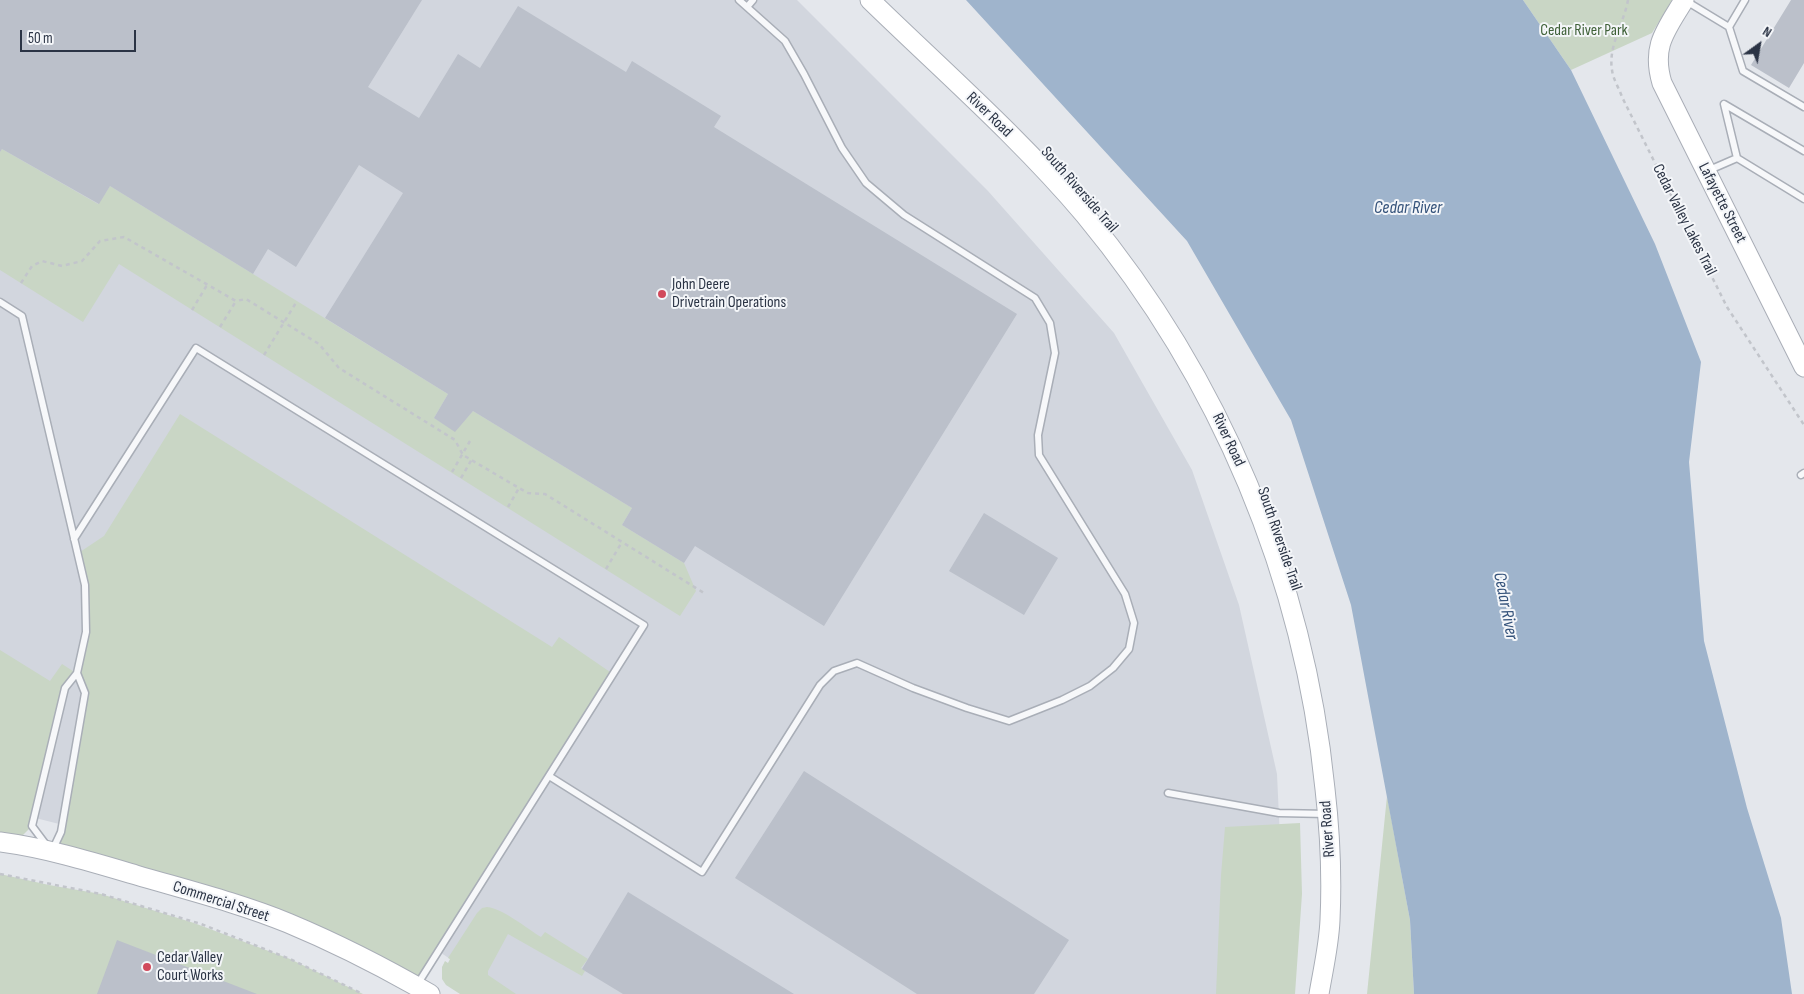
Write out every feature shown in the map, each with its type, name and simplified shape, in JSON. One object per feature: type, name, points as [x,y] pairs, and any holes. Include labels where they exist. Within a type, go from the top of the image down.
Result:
[{"type":"main road","name":"River Road","points":[[870,0],[1022,148],[1084,215],[1150,302],[1202,388],[1231,445],[1253,495],[1289,598],[1314,705],[1328,814],[1330,868],[1330,923],[1319,994]]},
{"type":"main road","name":"Lafayette Street","points":[[1685,0],[1662,36],[1657,56],[1657,67],[1662,83],[1804,367]]},
{"type":"main road","name":"Commercial Street","points":[[0,842],[93,863],[208,896],[287,923],[352,953],[423,990]]},
{"type":"lane","points":[[549,776],[702,872],[820,685],[834,671],[857,663],[913,688],[967,708],[1009,720],[1062,700],[1090,686],[1113,668],[1129,649],[1134,623],[1125,594],[1039,456],[1038,435],[1054,353],[1050,323],[1035,298],[904,215],[866,183],[842,148],[804,74],[785,42],[739,0]]},
{"type":"lane","points":[[746,7],[753,0]]},
{"type":"lane","points":[[1685,0],[1729,27],[1743,71],[1804,107]]},
{"type":"lane","points":[[1729,27],[1745,0]]},
{"type":"lane","points":[[1804,151],[1724,104],[1737,158],[1804,199]]},
{"type":"lane","points":[[1706,172],[1737,158]]},
{"type":"lane","points":[[0,302],[22,316],[85,585],[86,632],[77,673],[65,688],[32,826],[51,853],[61,832],[85,693],[77,673]]},
{"type":"lane","points":[[74,539],[196,348],[644,625],[549,776],[423,990]]},
{"type":"lane","points":[[1168,793],[1279,813],[1328,814]]},
{"type":"path","name":"Cedar Valley Lakes Trail","points":[[1628,0],[1626,12],[1612,51],[1612,71],[1622,97],[1727,307],[1804,425]]},
{"type":"path","points":[[21,283],[32,266],[42,261],[62,266],[82,261],[100,241],[124,237],[236,301],[246,299],[319,344],[339,368],[455,440],[463,454],[472,460],[528,493],[545,494],[704,593]]},
{"type":"path","points":[[192,310],[207,285]]},
{"type":"path","points":[[220,327],[236,301]]},
{"type":"path","points":[[264,355],[297,301]]},
{"type":"path","points":[[452,472],[470,441]]},
{"type":"path","points":[[461,478],[472,460]]},
{"type":"path","points":[[508,507],[519,488]]},
{"type":"path","points":[[606,568],[622,542]]},
{"type":"path","points":[[0,874],[101,894],[201,924],[290,959],[363,994]]},
{"type":"shaded area","points":[[0,0],[797,0],[988,191],[1114,333],[1192,470],[1239,605],[1277,774],[1283,904],[1278,994],[502,994],[416,936],[217,864],[0,809]]},
{"type":"green space","name":"Cedar River Park","points":[[1523,0],[1672,0],[1652,33],[1571,70]]},
{"type":"green space","points":[[2,149],[98,204],[110,186],[448,394],[434,418],[455,431],[473,411],[632,508],[622,525],[684,563],[696,591],[680,616],[119,264],[83,322],[0,270],[0,152]]},
{"type":"green space","points":[[180,414],[552,647],[559,637],[613,674],[416,986],[287,923],[51,853],[61,832],[85,693],[77,673],[65,688],[32,826],[14,844],[0,842],[0,650],[50,681],[62,664],[76,673],[86,632],[83,584],[77,554],[104,536]]},
{"type":"green space","points":[[1387,796],[1410,920],[1414,994],[1367,994]]},
{"type":"green space","points":[[1300,823],[1302,894],[1295,994],[1216,994],[1225,827]]},
{"type":"green space","points":[[0,874],[101,894],[194,923],[290,959],[363,994],[0,994]]},
{"type":"green space","points":[[482,908],[494,908],[508,915],[541,937],[545,932],[588,959],[581,968],[585,971],[582,976],[508,934],[488,971],[488,975],[516,994],[460,994],[446,985],[442,979],[442,967],[445,961],[448,963],[450,959],[448,958],[477,913]]},
{"type":"water","name":"Cedar River","points":[[966,0],[1523,0],[1571,70],[1655,244],[1701,362],[1689,462],[1704,641],[1747,808],[1781,918],[1792,994],[1414,994],[1410,920],[1351,605],[1291,420],[1187,241]]},
{"type":"building","name":"John Deere Drivetrain Operations","points":[[0,0],[422,0],[368,87],[419,118],[458,54],[480,68],[518,6],[626,72],[632,61],[721,116],[714,127],[1017,314],[824,626],[695,546],[684,563],[622,525],[632,508],[473,411],[455,432],[434,418],[448,394],[325,318],[403,193],[359,165],[296,267],[268,249],[253,274],[110,186],[99,204],[2,149],[0,152]]},
{"type":"building","points":[[1791,0],[1804,0],[1804,63],[1789,88],[1751,65]]},
{"type":"building","points":[[984,513],[1058,558],[1024,615],[949,571]]},
{"type":"building","points":[[804,771],[1069,940],[1034,994],[917,994],[735,878]]},
{"type":"building","points":[[628,892],[794,994],[623,994],[585,971],[582,969]]},
{"type":"building","name":"Cedar Valley Court Works","points":[[117,940],[257,994],[97,994]]},
{"type":"place","name":"John Deere Drivetrain Operations","points":[[662,294]]},
{"type":"place","name":"Cedar Valley Court Works","points":[[147,967]]}]
